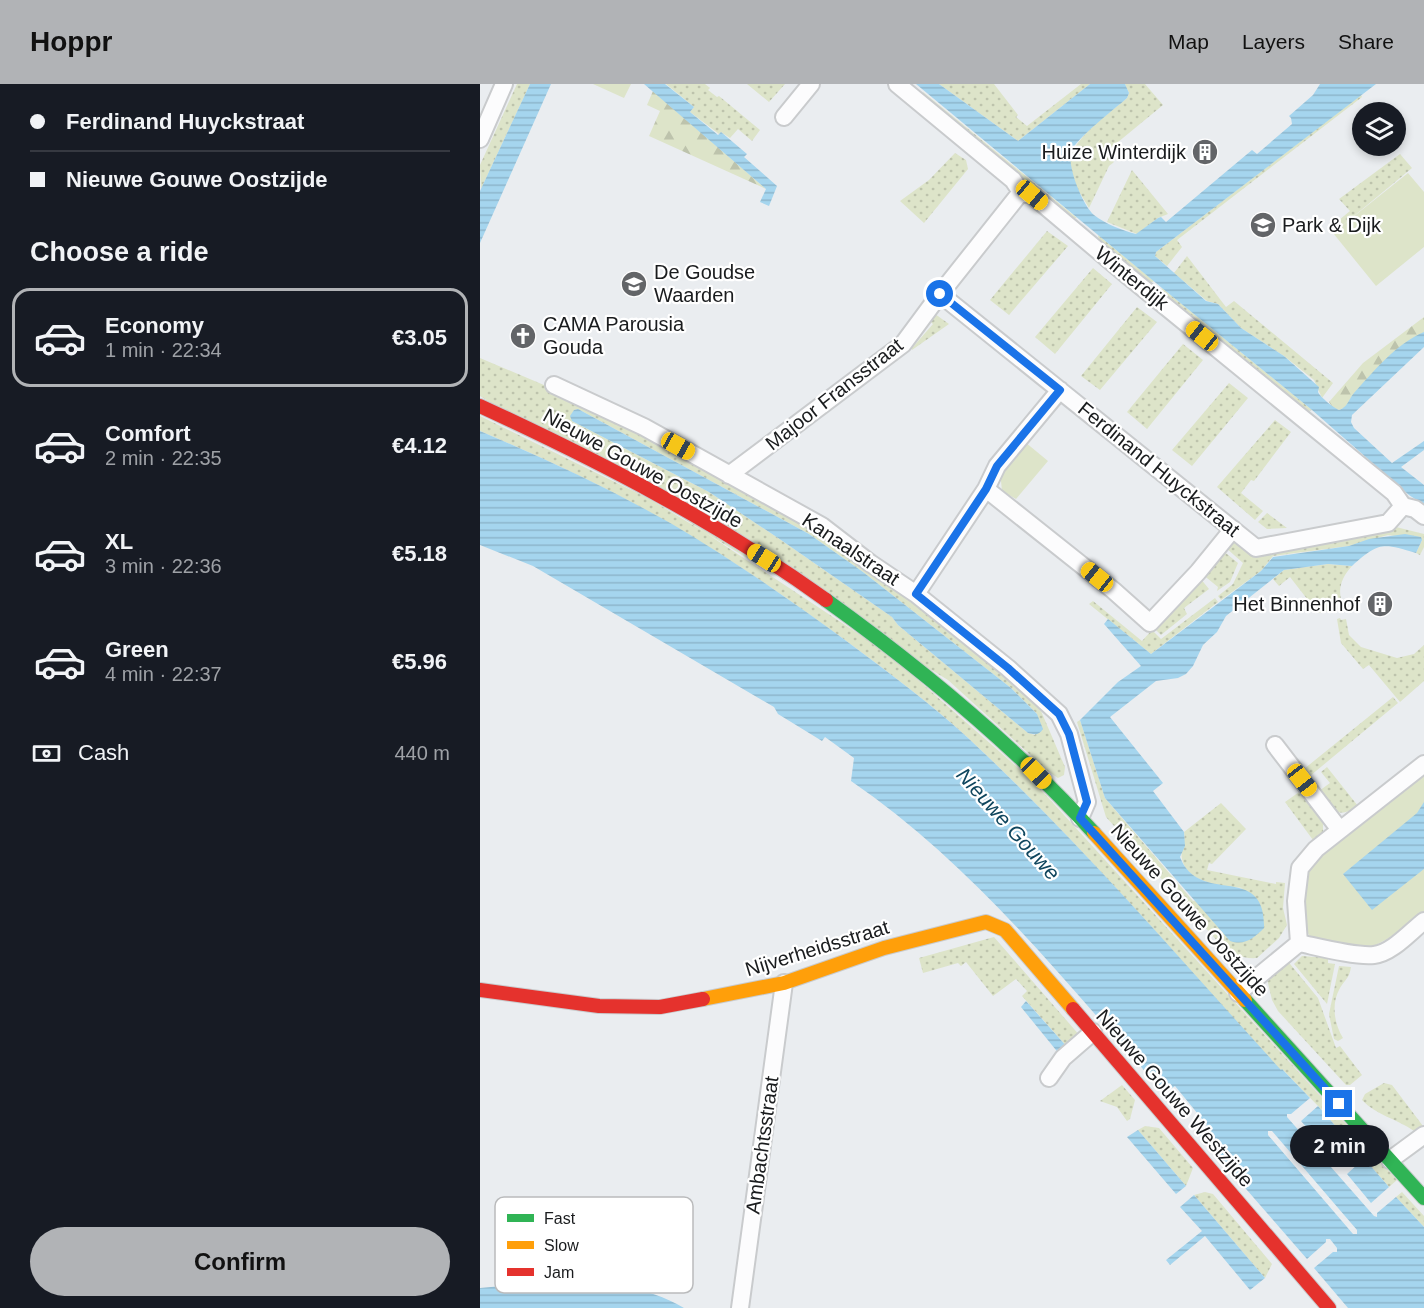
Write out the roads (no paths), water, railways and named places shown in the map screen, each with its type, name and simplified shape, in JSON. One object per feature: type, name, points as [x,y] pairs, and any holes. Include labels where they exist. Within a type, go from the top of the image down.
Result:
[{"type":"main road","name":"Nieuwe Gouwe Oostzijde","points":[[480,406],[608,467],[799,579],[911,662],[969,710],[1080,818],[1424,1198]]},
{"type":"main road","name":"Nijverheidsstraat","points":[[480,990],[599,1006],[660,1007],[784,983],[884,948],[986,922]]},
{"type":"main road","name":"Nieuwe Gouwe Westzijde","points":[[986,922],[1005,930],[1329,1308]]},
{"type":"street","points":[[480,139],[504,84]]},
{"type":"street","points":[[784,117],[811,84]]},
{"type":"street","name":"Winterdijk","points":[[897,84],[1014,180],[1021,192],[1032,195],[1394,493],[1403,506],[1415,509],[1424,516]]},
{"type":"street","name":"Majoor Fransstraat","points":[[729,475],[903,344],[1021,192]]},
{"type":"street","name":"Ferdinand Huyckstraat","points":[[940,294],[1256,548],[1388,523],[1403,506]]},
{"type":"street","name":"Kanaalstraat","points":[[554,385],[644,427],[822,526],[916,594],[1008,668],[1059,714],[1069,734],[1087,802],[1080,818]]},
{"type":"street","points":[[916,594],[986,489],[997,466],[1060,390]]},
{"type":"street","points":[[986,489],[1113,590],[1150,623],[1198,572],[1233,529]]},
{"type":"street","points":[[1275,745],[1341,830]]},
{"type":"street","points":[[1299,943],[1296,901],[1300,868],[1316,849],[1424,764]]},
{"type":"street","points":[[1299,943],[1339,952],[1374,955],[1390,948],[1424,921]]},
{"type":"street","points":[[1238,993],[1299,943]]},
{"type":"street","name":"Ambachtsstraat","points":[[740,1308],[784,983]]},
{"type":"street","points":[[1049,1078],[1067,1054],[1093,1032]]},
{"type":"street","points":[[1390,1160],[1424,1135]]},
{"type":"water","points":[[530,84],[551,84],[480,243],[480,191]]},
{"type":"water","points":[[644,84],[665,84],[694,107],[690,112],[718,135],[721,132],[747,154],[744,157],[777,186],[769,206],[760,202],[766,189]]},
{"type":"water","points":[[916,84],[939,84],[1018,141],[1090,84],[1125,84],[1129,93],[1127,98],[1080,139],[1071,152],[1070,159],[1077,186],[1094,215],[1120,229],[1136,234],[1158,218],[1161,217],[1166,222],[1252,150],[1257,154],[1292,124],[1289,116],[1313,95],[1320,84],[1376,84],[1156,252],[1155,256],[1206,301],[1218,304],[1241,328],[1284,356],[1319,387],[1318,392],[1321,397],[1339,410],[1386,359],[1404,343],[1424,332],[1424,347],[1352,415],[1351,422],[1354,428],[1392,463],[1424,441],[1424,450],[1401,467],[1424,485],[1424,505],[1409,495],[1312,410]]},
{"type":"water","points":[[578,409],[809,534],[863,572],[1011,688],[1037,714],[1043,729],[1037,734],[1028,733],[898,625],[892,617],[709,492],[572,421],[570,416],[574,410]]},
{"type":"water","name":"Nieuwe Gouwe","points":[[480,431],[601,487],[672,524],[740,566],[806,612],[924,700],[967,737],[1049,817],[1281,1070],[1310,1098],[1291,1114],[1287,1114],[1287,1117],[1374,1216],[1377,1217],[1377,1213],[1396,1197],[1424,1227],[1424,1308],[1348,1308],[1314,1268],[1333,1252],[1337,1252],[1337,1248],[1330,1239],[1326,1239],[1326,1242],[1307,1259],[1199,1135],[1207,1125],[1175,1086],[1164,1093],[1017,927],[978,888],[896,814],[851,781],[854,758],[825,737],[822,741],[778,714],[774,707],[533,566],[480,545]],"holes":[[[1268,1131],[1272,1131],[1357,1230],[1357,1234],[1353,1234],[1268,1135]]]},
{"type":"water","points":[[1405,534],[1421,537],[1422,540],[1416,553],[1388,546],[1369,552],[1352,566],[1328,564],[1284,570],[1226,616],[1217,632],[1203,645],[1193,666],[1186,674],[1178,678],[1156,681],[1110,717],[1163,783],[1153,791],[1184,832],[1185,846],[1180,857],[1189,872],[1201,880],[1243,889],[1254,896],[1262,908],[1264,928],[1245,942],[1230,941],[1105,798],[1080,720],[1118,682],[1141,666],[1104,624],[1108,619],[1151,654],[1261,571],[1273,557],[1349,546],[1369,539]]},
{"type":"water","points":[[1424,802],[1424,869],[1372,910],[1343,874],[1417,813]]},
{"type":"water","points":[[1026,1001],[1068,1048],[1060,1055],[1021,1007]]},
{"type":"water","points":[[1318,1106],[1389,1187],[1371,1203],[1347,1174],[1359,1163],[1339,1140],[1327,1151],[1301,1121]]},
{"type":"water","points":[[1138,1130],[1186,1186],[1176,1194],[1127,1137]]},
{"type":"water","points":[[1194,1195],[1265,1278],[1250,1290],[1205,1236],[1170,1265],[1166,1260],[1202,1231],[1180,1207]]},
{"type":"water","points":[[495,1287],[495,1293],[651,1293],[684,1308],[480,1308],[480,1288]]},
{"type":"place","name":"Huize Winterdijk","points":[[1205,152]]},
{"type":"place","name":"Park & Dijk","points":[[1263,225]]},
{"type":"place","name":"De Goudse Waarden","points":[[634,284]]},
{"type":"place","name":"CAMA Parousia Gouda","points":[[523,336]]},
{"type":"place","name":"Het Binnenhof","points":[[1380,604]]}]
